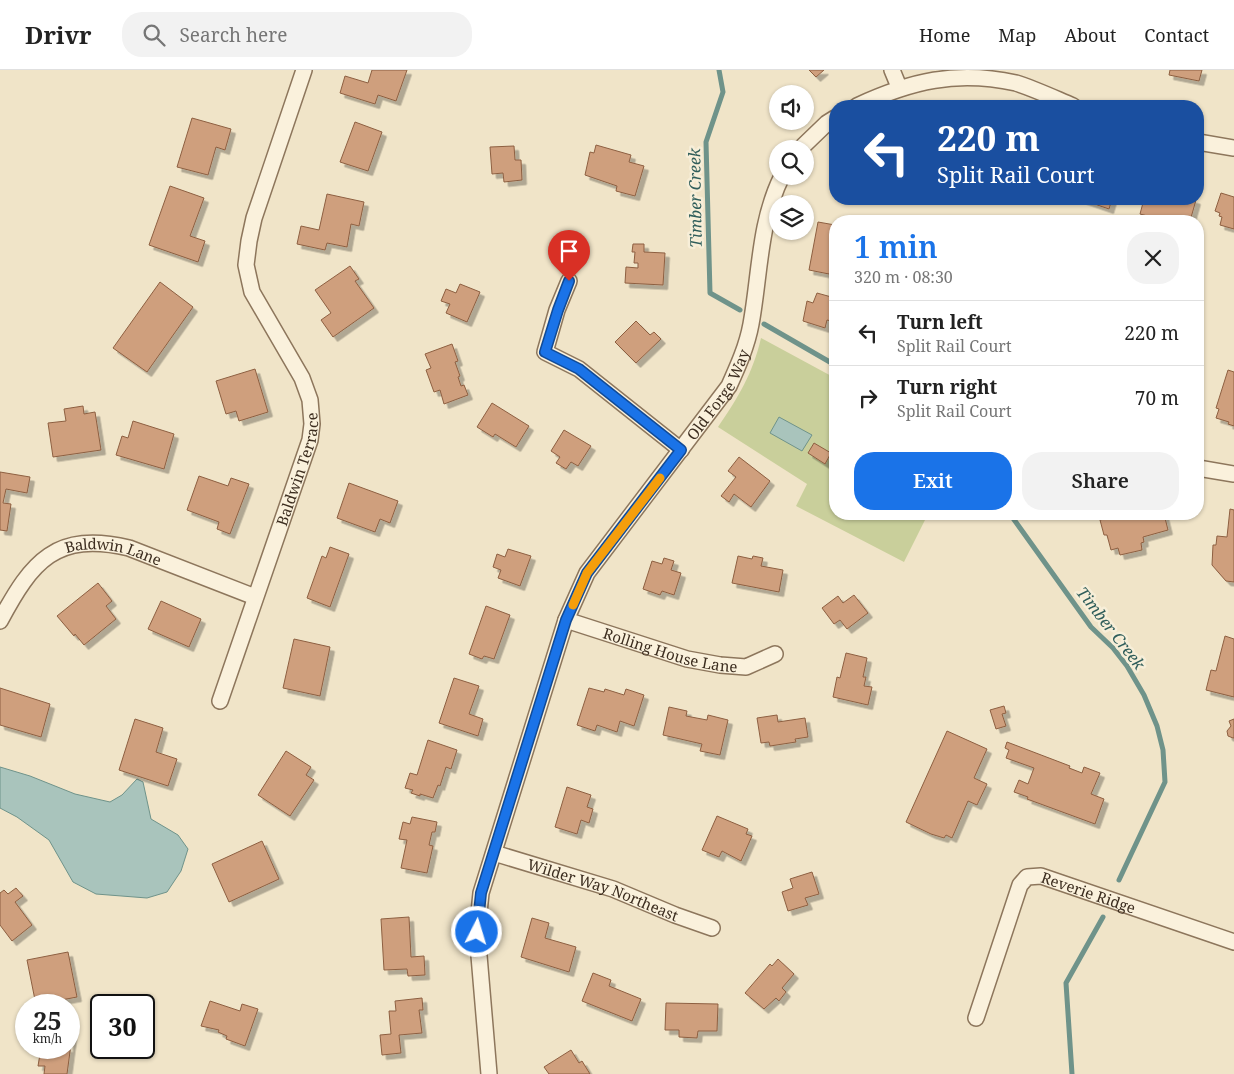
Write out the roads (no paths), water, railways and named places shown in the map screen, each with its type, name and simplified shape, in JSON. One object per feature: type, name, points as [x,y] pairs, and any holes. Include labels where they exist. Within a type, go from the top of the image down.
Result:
[{"type":"street","name":"Baldwin Terrace","points":[[220,701],[305,458],[312,424],[310,400],[302,378],[252,292],[246,265],[254,218],[304,70]]},
{"type":"street","points":[[892,70],[900,87]]},
{"type":"street","points":[[871,100],[900,87],[939,76],[974,75],[1016,83],[1058,100]]},
{"type":"street","points":[[809,140],[829,122]]},
{"type":"street","points":[[1204,143],[1234,148]]},
{"type":"street","name":"Old Forge Way","points":[[489,1074],[477,932],[481,893],[566,620],[587,573],[729,386],[744,351],[751,326],[767,216],[778,185]]},
{"type":"street","points":[[569,281],[545,352],[579,369],[681,450]]},
{"type":"street","points":[[1204,469],[1234,474]]},
{"type":"street","name":"Baldwin Lane","points":[[0,621],[24,581],[46,557],[56,550],[88,543],[110,543],[129,548],[256,597]]},
{"type":"street","name":"Rolling House Lane","points":[[566,620],[687,659],[720,665],[746,667],[775,654]]},
{"type":"street","name":"Wilder Way Northeast","points":[[494,853],[613,889],[712,928]]},
{"type":"street","name":"Reverie Ridge","points":[[976,1018],[1020,885],[1027,877],[1041,876],[1234,942]]},
{"type":"water","points":[[779,417],[812,435],[802,451],[770,433]]},
{"type":"water","points":[[0,767],[30,776],[75,794],[110,802],[122,795],[137,779],[143,782],[151,819],[178,835],[188,849],[181,871],[167,892],[147,898],[96,894],[73,882],[49,840],[17,817],[0,808]]},
{"type":"waterway","name":"Timber Creek","points":[[719,70],[723,92],[706,142],[710,293],[740,310]]},
{"type":"waterway","name":"Timber Creek","points":[[764,324],[829,362]]},
{"type":"waterway","name":"Timber Creek","points":[[1014,520],[1091,627],[1113,648],[1127,666],[1144,695],[1157,726],[1163,750],[1165,782],[1119,880]]},
{"type":"waterway","name":"Timber Creek","points":[[1072,1074],[1066,983],[1103,917]]}]
